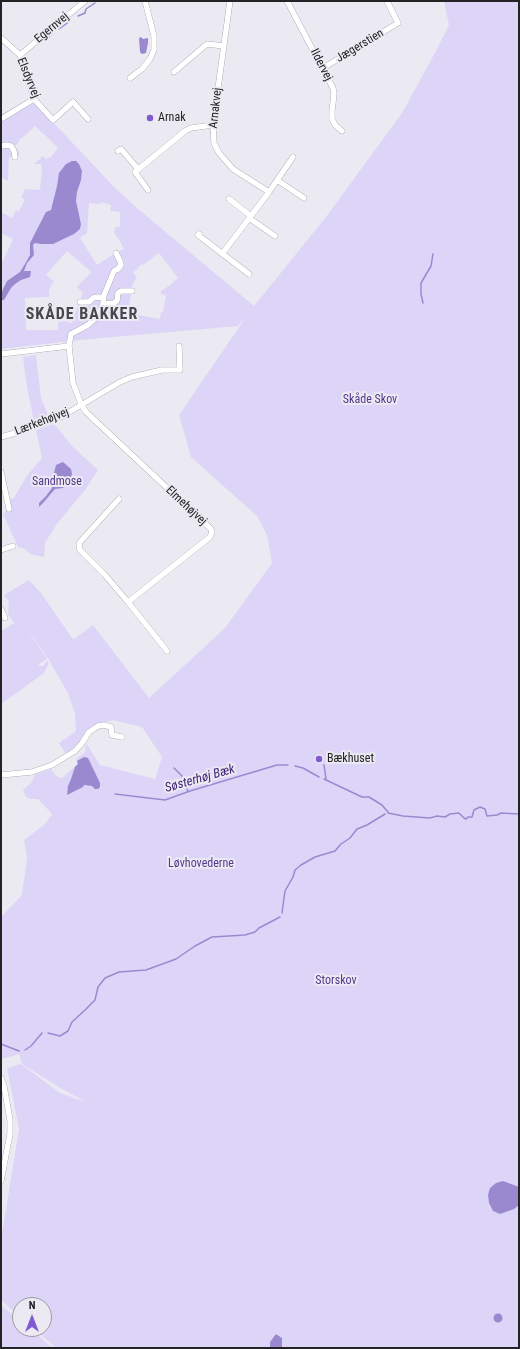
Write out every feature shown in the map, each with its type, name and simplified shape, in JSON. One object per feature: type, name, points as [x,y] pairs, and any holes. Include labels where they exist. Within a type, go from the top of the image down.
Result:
[{"type":"street","name":"Egernvej","points":[[20,55],[85,1]]},
{"type":"street","points":[[130,78],[142,69],[150,59],[154,50],[154,36],[145,1]]},
{"type":"street","name":"Arnakvej","points":[[230,1],[213,125],[214,143],[226,162],[233,169],[268,192]]},
{"type":"street","name":"Ildervej","points":[[287,1],[333,88],[332,119],[335,125],[342,131]]},
{"type":"street","name":"Jægerstien","points":[[323,68],[398,23],[387,1]]},
{"type":"street","name":"Elsdyrvej","points":[[1,38],[20,55],[34,99],[54,120],[73,102],[88,119]]},
{"type":"street","points":[[174,72],[208,44],[224,46]]},
{"type":"street","points":[[1,119],[34,99]]},
{"type":"street","points":[[148,190],[134,172],[185,131],[191,128],[213,125]]},
{"type":"street","points":[[1,146],[11,146],[14,150],[15,157]]},
{"type":"street","points":[[118,151],[121,149],[138,169]]},
{"type":"street","points":[[222,254],[293,157]]},
{"type":"street","points":[[277,180],[304,198]]},
{"type":"street","points":[[229,199],[275,236]]},
{"type":"street","points":[[199,234],[198,235],[249,274]]},
{"type":"street","points":[[1,354],[69,346],[71,334],[94,320],[114,271],[118,269],[120,265],[116,253]]},
{"type":"street","points":[[80,302],[89,302],[91,299],[98,297],[103,301],[114,303],[117,301],[118,293],[121,291],[132,291]]},
{"type":"street","name":"Elmehøjvej","points":[[69,346],[73,382],[81,404],[86,412],[184,503],[209,527],[212,532],[210,537],[128,602]]},
{"type":"street","points":[[81,404],[132,377],[162,370],[180,370],[179,346]]},
{"type":"street","name":"Lærkehøjvej","points":[[1,437],[61,417],[71,412],[81,404]]},
{"type":"street","points":[[1,472],[8,509]]},
{"type":"street","points":[[120,499],[80,542],[80,550],[105,575],[167,651]]},
{"type":"street","points":[[1,550],[13,546]]},
{"type":"street","points":[[1,609],[5,618]]},
{"type":"street","points":[[1,775],[32,772],[52,765],[75,751],[89,732],[98,726],[104,725],[111,727],[112,735],[122,737]]},
{"type":"street","points":[[1,1078],[4,1086],[10,1120],[10,1134],[1,1181]]},
{"type":"green space","points":[[444,1],[519,1],[519,1348],[56,1348],[43,1337],[52,1337],[52,1297],[12,1297],[12,1310],[1,1300],[1,1240],[19,1129],[7,1068],[21,1064],[60,1093],[86,1102],[22,1064],[19,1054],[2,1059],[1,1057],[1,917],[22,895],[27,857],[24,840],[45,824],[52,814],[38,799],[30,799],[26,797],[23,790],[31,783],[35,775],[51,769],[56,776],[62,778],[77,764],[76,759],[85,752],[86,743],[100,765],[155,779],[162,757],[142,727],[113,720],[91,726],[76,746],[66,754],[59,743],[76,731],[75,714],[68,693],[49,660],[23,623],[47,659],[39,664],[39,666],[43,666],[47,661],[49,663],[44,673],[1,704],[1,631],[14,623],[8,614],[9,602],[4,595],[29,580],[41,593],[72,638],[74,639],[93,625],[149,698],[225,628],[272,563],[267,535],[257,516],[191,457],[179,415],[246,317],[238,326],[80,340],[1,349],[1,265],[13,239],[1,233],[1,212],[12,218],[16,210],[19,211],[25,199],[21,198],[25,189],[40,190],[42,167],[41,164],[34,164],[43,156],[46,159],[49,157],[50,158],[58,148],[35,126],[19,140],[20,141],[15,146],[19,151],[19,157],[9,157],[8,181],[1,176],[1,121],[32,103],[37,105],[115,188],[254,306],[326,217],[402,113],[449,25]],"holes":[[[101,202],[111,205],[110,211],[120,212],[120,226],[115,227],[114,232],[124,249],[97,265],[80,238],[87,233],[89,203],[101,204]],[[67,251],[91,272],[77,287],[83,293],[71,323],[65,321],[58,322],[58,330],[26,330],[25,298],[49,297],[49,290],[54,281],[46,275]],[[159,253],[178,278],[161,291],[161,294],[166,295],[163,312],[161,312],[160,319],[128,313],[133,283],[137,278],[133,272]]]},
{"type":"green space","points":[[36,355],[41,398],[49,417],[34,422],[23,357]]},
{"type":"green space","name":"Sandmose","points":[[54,424],[73,447],[98,470],[85,490],[56,525],[45,543],[44,557],[30,554],[25,549],[18,547],[3,514],[5,513],[10,499],[14,498],[26,477],[42,458],[36,430]]},
{"type":"green space","points":[[1,1305],[12,1314],[12,1337],[40,1337],[53,1348],[1,1348]]},
{"type":"shaded area","points":[[141,37],[143,39],[148,38],[146,53],[142,54],[140,52],[139,38]]},
{"type":"shaded area","points":[[76,161],[79,164],[82,171],[76,201],[81,224],[80,229],[74,234],[53,244],[35,243],[33,245],[34,255],[27,263],[24,271],[31,271],[30,277],[15,284],[4,300],[2,300],[1,294],[7,281],[20,272],[25,264],[30,255],[30,243],[46,212],[51,210],[59,173],[66,164]]},
{"type":"shaded area","points":[[63,462],[71,469],[72,474],[70,480],[63,488],[55,489],[39,507],[39,503],[52,488],[56,465]]},
{"type":"shaded area","points":[[84,757],[88,758],[100,783],[100,787],[95,789],[92,786],[84,785],[83,787],[67,795],[68,786],[75,767],[78,764],[77,761]]},
{"type":"shaded area","points":[[503,1181],[519,1187],[519,1205],[514,1209],[500,1214],[493,1211],[489,1203],[488,1195],[490,1188],[496,1183]]},
{"type":"shaded area","points":[[498,1313],[503,1318],[498,1323],[493,1318]]},
{"type":"shaded area","points":[[276,1334],[282,1338],[282,1348],[270,1348],[270,1342]]},
{"type":"waterway","points":[[78,16],[85,13],[86,9],[95,3]]},
{"type":"waterway","points":[[59,29],[70,21]]},
{"type":"waterway","points":[[48,38],[53,32]]},
{"type":"waterway","points":[[423,303],[421,283],[431,266],[433,254]]},
{"type":"waterway","name":"Søsterhøj Bæk","points":[[115,794],[165,800],[277,765],[288,765]]},
{"type":"waterway","points":[[324,765],[326,779]]},
{"type":"waterway","name":"Søsterhøj Bæk","points":[[295,766],[303,768],[319,777]]},
{"type":"waterway","points":[[174,768],[182,776],[188,792]]},
{"type":"waterway","name":"Søsterhøj Bæk","points":[[324,779],[362,797],[369,797],[382,805],[388,812]]},
{"type":"waterway","name":"Søsterhøj Bæk","points":[[388,813],[403,816],[430,818],[437,816],[445,817],[450,814],[459,813],[466,819],[468,817],[472,817],[474,810],[480,807],[485,809],[487,816],[501,813],[519,814]]},
{"type":"waterway","points":[[282,913],[285,891],[293,877],[295,870],[315,857],[335,851],[341,844],[350,838],[357,829],[385,814]]},
{"type":"waterway","points":[[48,1033],[60,1036],[68,1031],[72,1022],[95,1000],[98,987],[105,978],[119,972],[146,970],[176,959],[212,937],[245,935],[255,932],[259,928],[280,917]]},
{"type":"waterway","points":[[25,1050],[31,1046],[42,1033]]},
{"type":"waterway","points":[[1,1044],[19,1051]]},
{"type":"place","name":"Arnak","points":[[150,118]]},
{"type":"place","name":"Bækhuset","points":[[319,759]]},
{"type":"district","name":"SKÅDE BAKKER","points":[[82,315]]},
{"type":"park label","name":"Skåde Skov","points":[[370,400]]},
{"type":"park label","name":"Løvhovederne","points":[[201,864]]},
{"type":"park label","name":"Storskov","points":[[336,981]]}]
